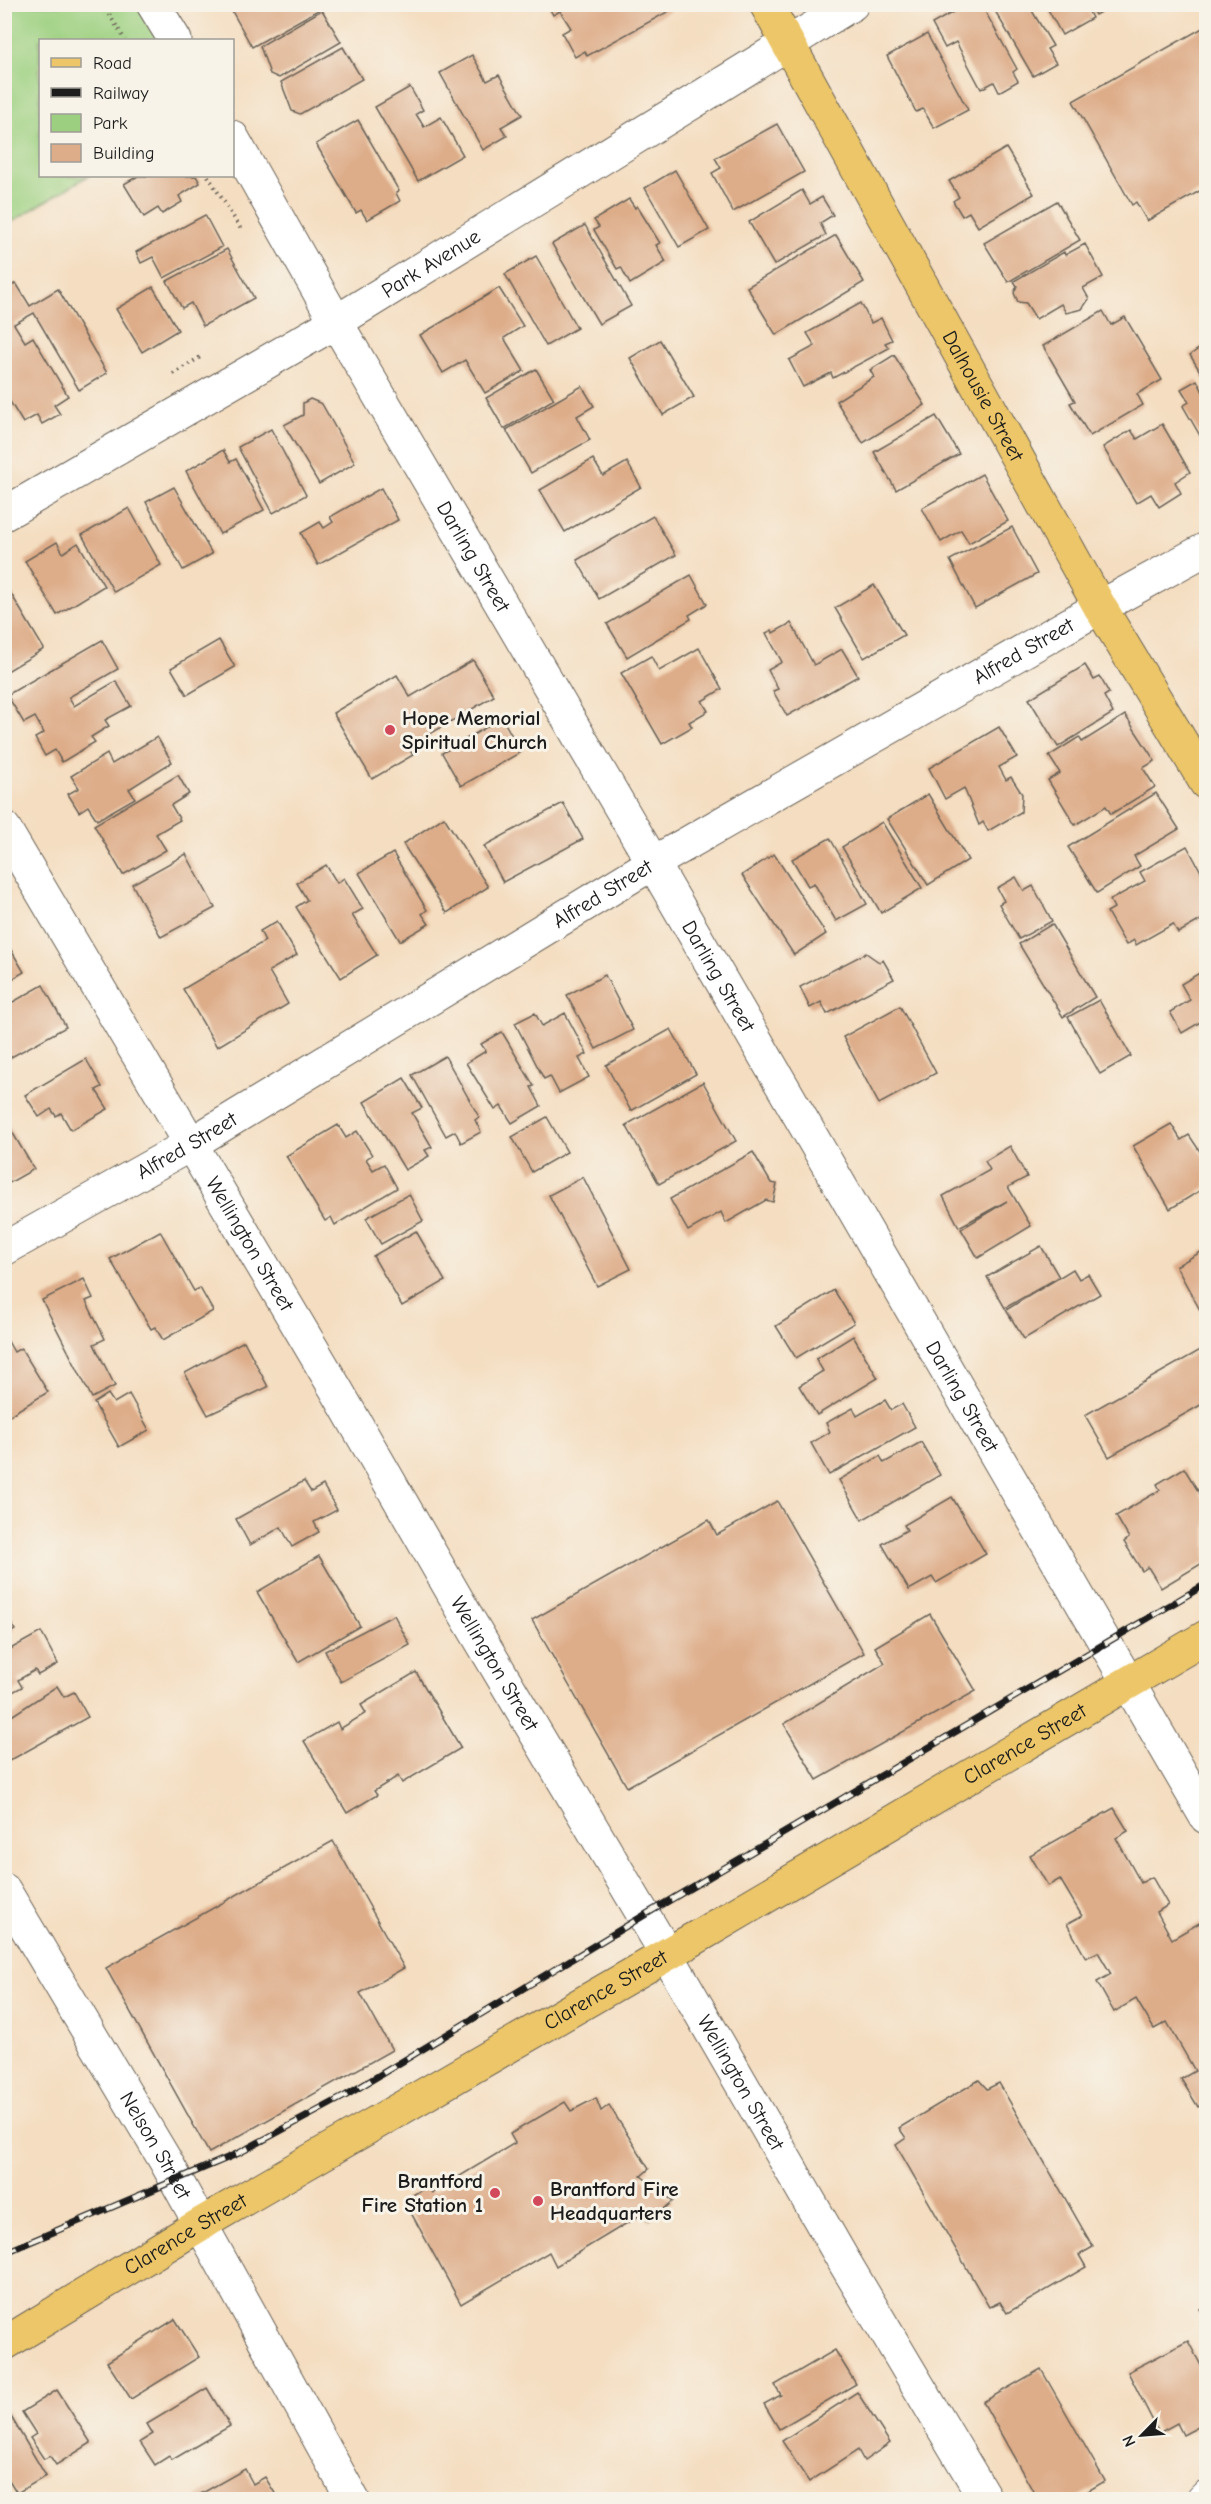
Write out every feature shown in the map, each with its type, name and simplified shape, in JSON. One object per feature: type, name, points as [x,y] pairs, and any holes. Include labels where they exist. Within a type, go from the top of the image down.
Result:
[{"type":"main road","name":"Dalhousie Street","points":[[766,4],[1100,607],[1206,783]]},
{"type":"main road","name":"Clarence Street","points":[[4,2344],[201,2224],[704,1933],[1206,1636]]},
{"type":"street","points":[[153,4],[174,39]]},
{"type":"street","name":"Park Avenue","points":[[4,514],[336,322],[852,4]]},
{"type":"street","name":"Darling Street","points":[[234,141],[336,322],[653,863],[1206,1817]]},
{"type":"street","name":"Alfred Street","points":[[4,1249],[191,1144],[653,863],[1100,607],[1206,549]]},
{"type":"street","name":"Wellington Street","points":[[4,828],[337,1391],[484,1648],[666,1953],[842,2258],[986,2499]]},
{"type":"street","name":"Nelson Street","points":[[4,1890],[165,2160],[353,2499]]},
{"type":"path","points":[[103,4],[124,39]]},
{"type":"path","points":[[209,177],[245,236]]},
{"type":"path","points":[[169,379],[176,370],[207,353]]},
{"type":"green space","points":[[4,5],[153,5],[174,39],[39,39],[39,177],[86,177],[5,226]]},
{"type":"building","points":[[228,4],[329,4],[252,47]]},
{"type":"building","points":[[547,4],[668,4],[671,10],[587,56],[585,51],[575,57],[562,33],[571,28],[560,11],[553,15]]},
{"type":"building","points":[[967,4],[981,4],[1017,69],[1013,72],[1018,81],[999,92],[994,82],[981,89],[956,42],[945,48],[932,24]]},
{"type":"building","points":[[991,4],[1028,4],[1053,46],[1047,49],[1056,63],[1033,76]]},
{"type":"building","points":[[1045,4],[1085,4],[1092,18],[1062,35]]},
{"type":"building","points":[[1089,4],[1115,4],[1095,15]]},
{"type":"building","points":[[322,10],[341,42],[279,78],[270,74],[260,46]]},
{"type":"building","points":[[1206,26],[1206,195],[1203,189],[1147,221],[1136,202],[1132,205],[1073,101]]},
{"type":"building","points":[[927,34],[968,110],[934,128],[923,109],[916,112],[887,56]]},
{"type":"building","points":[[343,47],[362,79],[300,114],[292,111],[281,82]]},
{"type":"building","points":[[472,55],[487,81],[499,75],[522,115],[501,127],[507,136],[483,150],[440,73]]},
{"type":"building","points":[[410,87],[423,110],[416,114],[424,127],[441,117],[463,155],[418,181],[375,107]]},
{"type":"building","points":[[358,120],[399,191],[396,193],[400,201],[367,220],[361,210],[356,213],[316,144]]},
{"type":"building","points":[[777,124],[804,172],[733,212],[712,173],[721,168],[715,158]]},
{"type":"building","points":[[1006,148],[1034,194],[978,227],[969,212],[962,216],[953,201],[959,197],[949,181]]},
{"type":"building","points":[[675,170],[709,230],[679,247],[645,188]]},
{"type":"building","points":[[136,177],[197,177],[200,183],[179,196],[182,202],[162,214],[158,208],[144,217],[124,184]]},
{"type":"building","points":[[802,190],[810,204],[822,197],[833,215],[820,223],[826,235],[774,265],[749,222]]},
{"type":"building","points":[[629,199],[635,208],[637,206],[660,243],[656,245],[666,262],[630,284],[621,267],[617,269],[594,230],[599,227],[594,220]]},
{"type":"building","points":[[1057,201],[1080,240],[1008,282],[984,243]]},
{"type":"building","points":[[205,215],[222,247],[164,278],[153,257],[141,263],[136,252]]},
{"type":"building","points":[[585,225],[631,306],[599,324],[552,244]]},
{"type":"building","points":[[836,235],[864,282],[776,335],[747,287]]},
{"type":"building","points":[[1085,244],[1103,277],[1083,288],[1089,299],[1082,309],[1066,313],[1061,304],[1036,319],[1026,303],[1018,302],[1014,293],[1017,286],[1014,281],[1064,252],[1065,255]]},
{"type":"building","points":[[227,249],[254,298],[203,326],[191,303],[182,308],[167,281]]},
{"type":"building","points":[[536,256],[577,328],[546,346],[505,274]]},
{"type":"building","points":[[16,283],[30,306],[58,289],[107,373],[79,390],[34,313],[14,324],[25,342],[33,337],[68,396],[54,405],[60,414],[42,424],[37,415],[23,423],[4,392],[4,290]]},
{"type":"building","points":[[153,287],[178,330],[142,352],[116,309]]},
{"type":"building","points":[[499,288],[523,326],[504,338],[524,371],[485,393],[465,360],[443,373],[420,335]]},
{"type":"building","points":[[861,303],[871,323],[881,318],[892,340],[885,343],[889,348],[833,378],[831,373],[803,387],[789,360],[815,346],[807,333]]},
{"type":"building","points":[[1103,311],[1111,325],[1125,317],[1162,380],[1137,394],[1143,405],[1090,436],[1070,403],[1075,401],[1043,346]]},
{"type":"building","points":[[660,340],[694,397],[663,415],[630,358]]},
{"type":"building","points":[[1206,344],[1206,381],[1190,355]]},
{"type":"building","points":[[894,355],[925,405],[863,443],[836,401],[874,377],[870,370]]},
{"type":"building","points":[[536,369],[554,399],[504,429],[486,398]]},
{"type":"building","points":[[1197,380],[1204,394],[1206,393],[1206,446],[1183,406],[1189,402],[1181,389]]},
{"type":"building","points":[[582,386],[594,406],[577,416],[590,440],[531,473],[506,430]]},
{"type":"building","points":[[310,399],[322,404],[355,463],[319,484],[284,425],[303,415],[303,403]]},
{"type":"building","points":[[936,416],[959,454],[896,490],[874,452]]},
{"type":"building","points":[[1162,424],[1190,472],[1175,482],[1181,493],[1159,507],[1151,494],[1136,503],[1103,447],[1131,430],[1137,439]]},
{"type":"building","points":[[271,429],[306,495],[273,513],[238,447]]},
{"type":"building","points":[[223,450],[230,462],[236,459],[264,510],[220,534],[186,471]]},
{"type":"building","points":[[593,459],[603,476],[627,462],[641,487],[565,532],[540,490]]},
{"type":"building","points":[[982,474],[1008,521],[969,543],[961,530],[941,542],[922,508]]},
{"type":"building","points":[[174,487],[212,554],[183,570],[146,502]]},
{"type":"building","points":[[381,488],[398,520],[318,565],[301,533],[320,522],[324,528],[333,522],[330,517]]},
{"type":"building","points":[[129,508],[161,565],[114,592],[82,535]]},
{"type":"building","points":[[653,516],[676,555],[599,599],[577,560]]},
{"type":"building","points":[[1012,527],[1037,574],[975,608],[950,560]]},
{"type":"building","points":[[57,542],[63,553],[78,543],[104,586],[57,615],[25,561]]},
{"type":"building","points":[[691,575],[707,604],[689,615],[691,619],[627,657],[607,624]]},
{"type":"building","points":[[4,582],[44,649],[4,673]]},
{"type":"building","points":[[874,585],[904,635],[864,658],[835,608]]},
{"type":"building","points":[[791,623],[814,665],[842,649],[858,676],[787,716],[773,691],[778,689],[768,670],[782,662],[766,633],[772,630],[773,633]]},
{"type":"building","points":[[102,640],[118,669],[69,697],[74,706],[116,681],[131,706],[105,720],[109,726],[91,737],[95,742],[62,762],[55,750],[45,756],[35,738],[44,733],[35,717],[24,723],[7,695]]},
{"type":"building","points":[[219,640],[235,667],[187,695],[171,668]]},
{"type":"building","points":[[699,648],[722,689],[702,701],[708,711],[689,722],[692,727],[662,744],[621,673],[651,656],[659,671]]},
{"type":"building","name":"Hope Memorial Spiritual Church","points":[[473,660],[494,696],[408,747],[413,755],[372,779],[333,713],[397,675],[410,697]]},
{"type":"building","points":[[1085,665],[1094,680],[1100,677],[1109,693],[1104,696],[1113,713],[1058,747],[1029,699]]},
{"type":"building","points":[[1125,715],[1155,761],[1143,768],[1155,787],[1111,814],[1106,806],[1075,825],[1048,780],[1060,773],[1049,756],[1079,737],[1082,742]]},
{"type":"building","points":[[502,718],[521,752],[461,786],[442,753]]},
{"type":"building","points":[[999,727],[1017,757],[999,767],[1006,780],[1011,777],[1022,794],[1021,812],[988,831],[983,822],[979,825],[964,788],[945,799],[929,768]]},
{"type":"building","points":[[157,737],[172,762],[129,789],[135,798],[97,820],[88,806],[79,812],[68,794],[79,788],[71,776],[107,754],[112,764]]},
{"type":"building","points":[[178,775],[189,794],[171,805],[180,820],[156,834],[166,850],[123,875],[94,825]]},
{"type":"building","points":[[1156,793],[1179,829],[1134,856],[1140,866],[1097,893],[1068,847]]},
{"type":"building","points":[[928,794],[968,860],[928,885],[887,819]]},
{"type":"building","points":[[563,803],[583,839],[503,882],[484,846]]},
{"type":"building","points":[[444,817],[488,887],[447,913],[403,844]]},
{"type":"building","points":[[882,822],[922,888],[881,913],[842,847]]},
{"type":"building","points":[[830,838],[867,904],[836,921],[814,883],[808,886],[792,859]]},
{"type":"building","points":[[1187,846],[1206,881],[1206,917],[1178,933],[1173,924],[1136,945],[1134,940],[1126,945],[1107,912],[1114,908],[1110,900],[1145,881],[1140,872]]},
{"type":"building","points":[[393,853],[427,910],[422,914],[429,924],[400,941],[359,873]]},
{"type":"building","points":[[186,854],[215,908],[161,937],[132,884]]},
{"type":"building","points":[[774,854],[826,934],[794,955],[742,875]]},
{"type":"building","points":[[326,865],[337,883],[344,878],[363,909],[352,915],[377,955],[341,978],[296,907],[307,900],[297,883]]},
{"type":"building","points":[[1016,877],[1024,891],[1033,886],[1052,921],[1019,939],[999,904],[1004,901],[997,888]]},
{"type":"building","points":[[277,921],[297,955],[269,971],[288,1004],[217,1047],[183,989],[265,941],[260,931]]},
{"type":"building","points":[[1052,924],[1095,997],[1063,1017],[1019,944]]},
{"type":"building","points":[[4,938],[24,972],[4,984]]},
{"type":"building","points":[[866,953],[879,962],[883,960],[894,979],[827,1014],[821,1002],[810,1008],[800,987]]},
{"type":"building","points":[[1206,969],[1206,1029],[1202,1021],[1182,1033],[1170,1012],[1190,1000],[1181,984]]},
{"type":"building","points":[[605,975],[633,1030],[596,1049],[567,995]]},
{"type":"building","points":[[43,985],[66,1027],[4,1061],[4,1007]]},
{"type":"building","points":[[1099,1000],[1131,1056],[1100,1074],[1068,1017]]},
{"type":"building","points":[[900,1006],[936,1073],[879,1104],[843,1037]]},
{"type":"building","points":[[535,1013],[542,1026],[565,1013],[587,1054],[579,1058],[589,1077],[559,1093],[550,1076],[544,1079],[515,1023]]},
{"type":"building","points":[[671,1029],[696,1074],[631,1111],[606,1065]]},
{"type":"building","points":[[502,1032],[534,1086],[531,1087],[541,1106],[512,1123],[501,1106],[495,1110],[466,1063],[486,1051],[481,1044]]},
{"type":"building","points":[[445,1056],[479,1117],[475,1120],[481,1132],[461,1143],[455,1131],[446,1136],[412,1075]]},
{"type":"building","points":[[86,1059],[102,1087],[96,1090],[108,1109],[71,1130],[61,1113],[56,1116],[51,1109],[39,1117],[25,1095]]},
{"type":"building","points":[[404,1078],[422,1108],[412,1113],[432,1147],[425,1150],[429,1156],[405,1170],[364,1102]]},
{"type":"building","points":[[703,1082],[736,1141],[659,1184],[626,1125]]},
{"type":"building","points":[[547,1117],[567,1152],[532,1172],[512,1137]]},
{"type":"building","points":[[4,1118],[34,1169],[4,1186]]},
{"type":"building","points":[[1171,1124],[1181,1140],[1189,1135],[1203,1156],[1206,1154],[1206,1187],[1170,1209],[1133,1146]]},
{"type":"building","points":[[338,1125],[346,1138],[357,1131],[372,1155],[366,1159],[373,1170],[384,1164],[397,1188],[335,1225],[331,1217],[325,1221],[286,1156]]},
{"type":"building","points":[[1010,1146],[1027,1177],[1008,1187],[1031,1226],[978,1258],[961,1229],[1007,1201],[959,1227],[943,1196],[990,1170],[985,1161]]},
{"type":"building","points":[[753,1152],[771,1183],[777,1184],[773,1202],[766,1200],[726,1223],[721,1212],[688,1231],[670,1199]]},
{"type":"building","points":[[583,1177],[631,1269],[597,1286],[549,1195]]},
{"type":"building","points":[[409,1194],[423,1221],[381,1244],[366,1218]]},
{"type":"building","points":[[160,1231],[194,1291],[200,1288],[213,1311],[163,1340],[155,1327],[151,1329],[110,1259]]},
{"type":"building","points":[[416,1231],[445,1281],[402,1306],[373,1256]]},
{"type":"building","points":[[1041,1246],[1059,1277],[1005,1308],[987,1277]]},
{"type":"building","points":[[1206,1249],[1206,1321],[1176,1266]]},
{"type":"building","points":[[1073,1269],[1079,1279],[1088,1274],[1100,1294],[1024,1339],[1006,1310]]},
{"type":"building","points":[[84,1279],[93,1298],[86,1301],[105,1339],[94,1344],[115,1386],[92,1398],[42,1300]]},
{"type":"building","points":[[834,1290],[854,1323],[796,1358],[776,1326]]},
{"type":"building","points":[[5,1336],[14,1352],[21,1348],[48,1392],[5,1418]]},
{"type":"building","points":[[853,1336],[878,1378],[817,1415],[799,1386],[823,1371],[816,1359]]},
{"type":"building","points":[[244,1341],[268,1387],[208,1415],[185,1373]]},
{"type":"building","points":[[1204,1348],[1206,1353],[1206,1402],[1109,1457],[1085,1415]]},
{"type":"building","points":[[108,1394],[114,1403],[129,1394],[149,1430],[119,1447],[94,1403]]},
{"type":"building","points":[[885,1400],[891,1410],[902,1404],[915,1427],[829,1475],[811,1443],[830,1432],[826,1423],[853,1408],[857,1416]]},
{"type":"building","points":[[921,1442],[940,1475],[862,1520],[839,1480],[880,1456],[884,1463]]},
{"type":"building","points":[[1184,1468],[1206,1504],[1206,1565],[1204,1562],[1161,1588],[1148,1567],[1142,1571],[1124,1542],[1129,1538],[1116,1516],[1160,1490],[1157,1484]]},
{"type":"building","points":[[304,1481],[311,1492],[323,1485],[337,1510],[314,1522],[319,1532],[292,1547],[281,1527],[250,1545],[236,1519]]},
{"type":"building","points":[[952,1497],[986,1554],[936,1583],[932,1577],[909,1590],[882,1544],[907,1530],[904,1525]]},
{"type":"building","points":[[777,1501],[864,1653],[627,1787],[532,1620],[709,1520],[717,1535]]},
{"type":"building","points":[[319,1556],[360,1626],[298,1662],[257,1592]]},
{"type":"building","points":[[4,1611],[15,1630],[4,1636]]},
{"type":"building","points":[[930,1614],[976,1691],[817,1780],[784,1724],[885,1663],[875,1647]]},
{"type":"building","points":[[394,1615],[410,1645],[341,1682],[325,1651]]},
{"type":"building","points":[[41,1632],[58,1664],[38,1675],[35,1670],[18,1680],[22,1687],[5,1696],[5,1652]]},
{"type":"building","points":[[416,1672],[461,1748],[402,1783],[398,1776],[374,1791],[377,1795],[347,1813],[304,1741],[337,1722],[340,1729],[366,1713],[361,1705]]},
{"type":"building","points":[[57,1686],[64,1697],[74,1692],[88,1717],[9,1761],[4,1754],[4,1721]]},
{"type":"building","points":[[1114,1808],[1128,1831],[1116,1838],[1141,1883],[1152,1877],[1168,1905],[1157,1912],[1172,1939],[1201,1922],[1206,1931],[1206,2102],[1198,2107],[1181,2079],[1195,2071],[1167,2022],[1154,2029],[1136,1999],[1114,2012],[1097,1982],[1111,1974],[1098,1952],[1086,1958],[1067,1924],[1082,1916],[1060,1879],[1048,1886],[1030,1855]]},
{"type":"building","points":[[333,1841],[404,1968],[360,1993],[392,2050],[209,2153],[106,1968]]},
{"type":"building","points":[[979,2080],[987,2089],[999,2083],[1093,2247],[1079,2255],[1086,2267],[1007,2313],[1000,2302],[989,2307],[896,2145],[906,2138],[899,2128]]},
{"type":"building","name":"Brantford Fire Headquarters","points":[[596,2098],[601,2111],[609,2105],[649,2169],[641,2176],[673,2201],[649,2222],[642,2214],[556,2266],[549,2252],[461,2304],[404,2200],[428,2186],[432,2193],[515,2143],[510,2134],[565,2102],[571,2111]]},
{"type":"building","points":[[1206,2305],[1206,2319],[1200,2309]]},
{"type":"building","points":[[175,2319],[199,2357],[131,2399],[107,2362]]},
{"type":"building","points":[[1188,2341],[1206,2375],[1206,2405],[1202,2407],[1206,2423],[1183,2435],[1177,2423],[1159,2433],[1128,2372]]},
{"type":"building","points":[[835,2350],[856,2384],[779,2429],[764,2404],[781,2395],[775,2385]]},
{"type":"building","points":[[1041,2369],[1105,2481],[1073,2500],[1038,2500],[983,2402]]},
{"type":"building","points":[[207,2388],[230,2426],[172,2460],[169,2456],[155,2465],[140,2442],[153,2434],[147,2424]]},
{"type":"building","points":[[57,2390],[91,2443],[56,2465],[50,2456],[44,2459],[30,2438],[36,2434],[22,2412]]},
{"type":"building","points":[[857,2392],[890,2443],[864,2461],[858,2450],[809,2482],[782,2441]]},
{"type":"building","points":[[7,2410],[46,2476],[17,2493],[4,2472],[4,2411]]},
{"type":"building","points":[[245,2469],[253,2484],[265,2477],[276,2495],[269,2500],[199,2500],[197,2496]]},
{"type":"railway","points":[[4,2253],[239,2153],[345,2096],[643,1916],[1206,1584]]},
{"type":"place","name":"Hope Memorial Spiritual Church","points":[[390,730]]},
{"type":"place","name":"Brantford Fire Station 1","points":[[495,2193]]},
{"type":"place","name":"Brantford Fire Headquarters","points":[[538,2201]]}]
